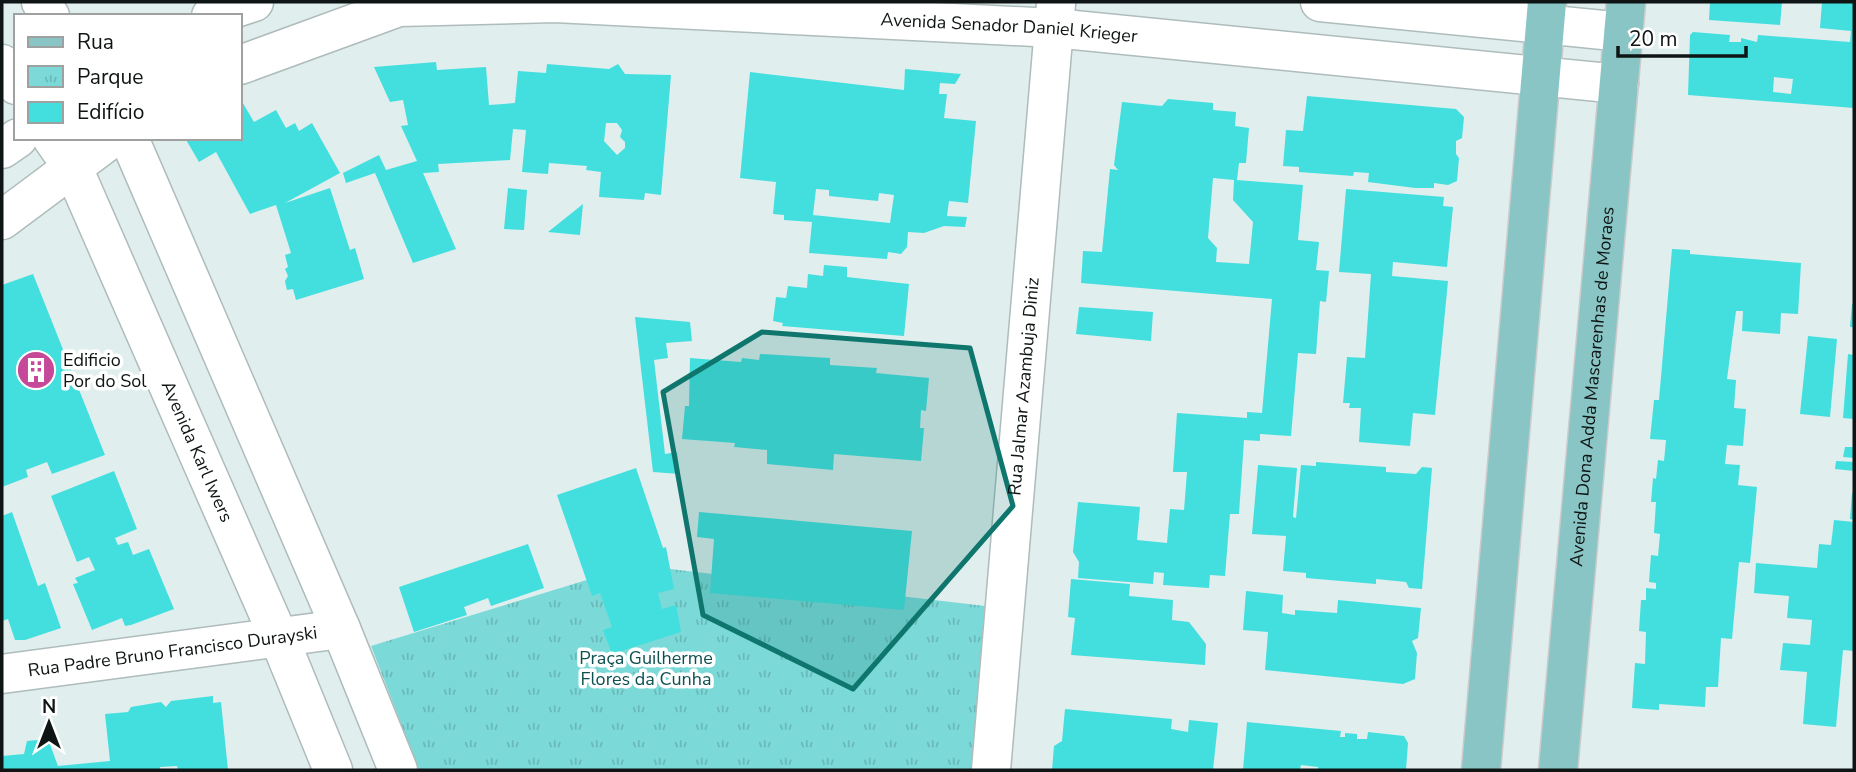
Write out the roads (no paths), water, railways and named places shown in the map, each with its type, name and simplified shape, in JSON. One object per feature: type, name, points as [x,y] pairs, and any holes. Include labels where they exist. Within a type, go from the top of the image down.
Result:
[{"type":"main road","points":[[1480,770],[1546,13]]},
{"type":"main road","name":"Avenida Dona Adda Mascarenhas de Moraes","points":[[1558,770],[1625,17]]},
{"type":"street","points":[[217,14],[254,2]]},
{"type":"street","name":"Avenida Senador Daniel Krieger","points":[[242,64],[399,7],[555,2],[1055,15],[1619,84]]},
{"type":"street","points":[[1320,2],[1625,17]]},
{"type":"street","name":"Rua Jalmar Azambuja Diniz","points":[[991,770],[1055,15]]},
{"type":"street","points":[[2,64],[14,82]]},
{"type":"street","points":[[2,220],[63,153],[105,140]]},
{"type":"street","points":[[130,140],[341,629],[397,770]]},
{"type":"street","name":"Avenida Karl Iwers","points":[[63,153],[279,638],[333,770]]},
{"type":"street","name":"Rua Padre Bruno Francisco Durayski","points":[[2,674],[341,629]]},
{"type":"place","name":"Edificio Por do Sol","points":[[36,370]]},
{"type":"park label","name":"Praça Guilherme Flores da Cunha","points":[[646,668]]}]
